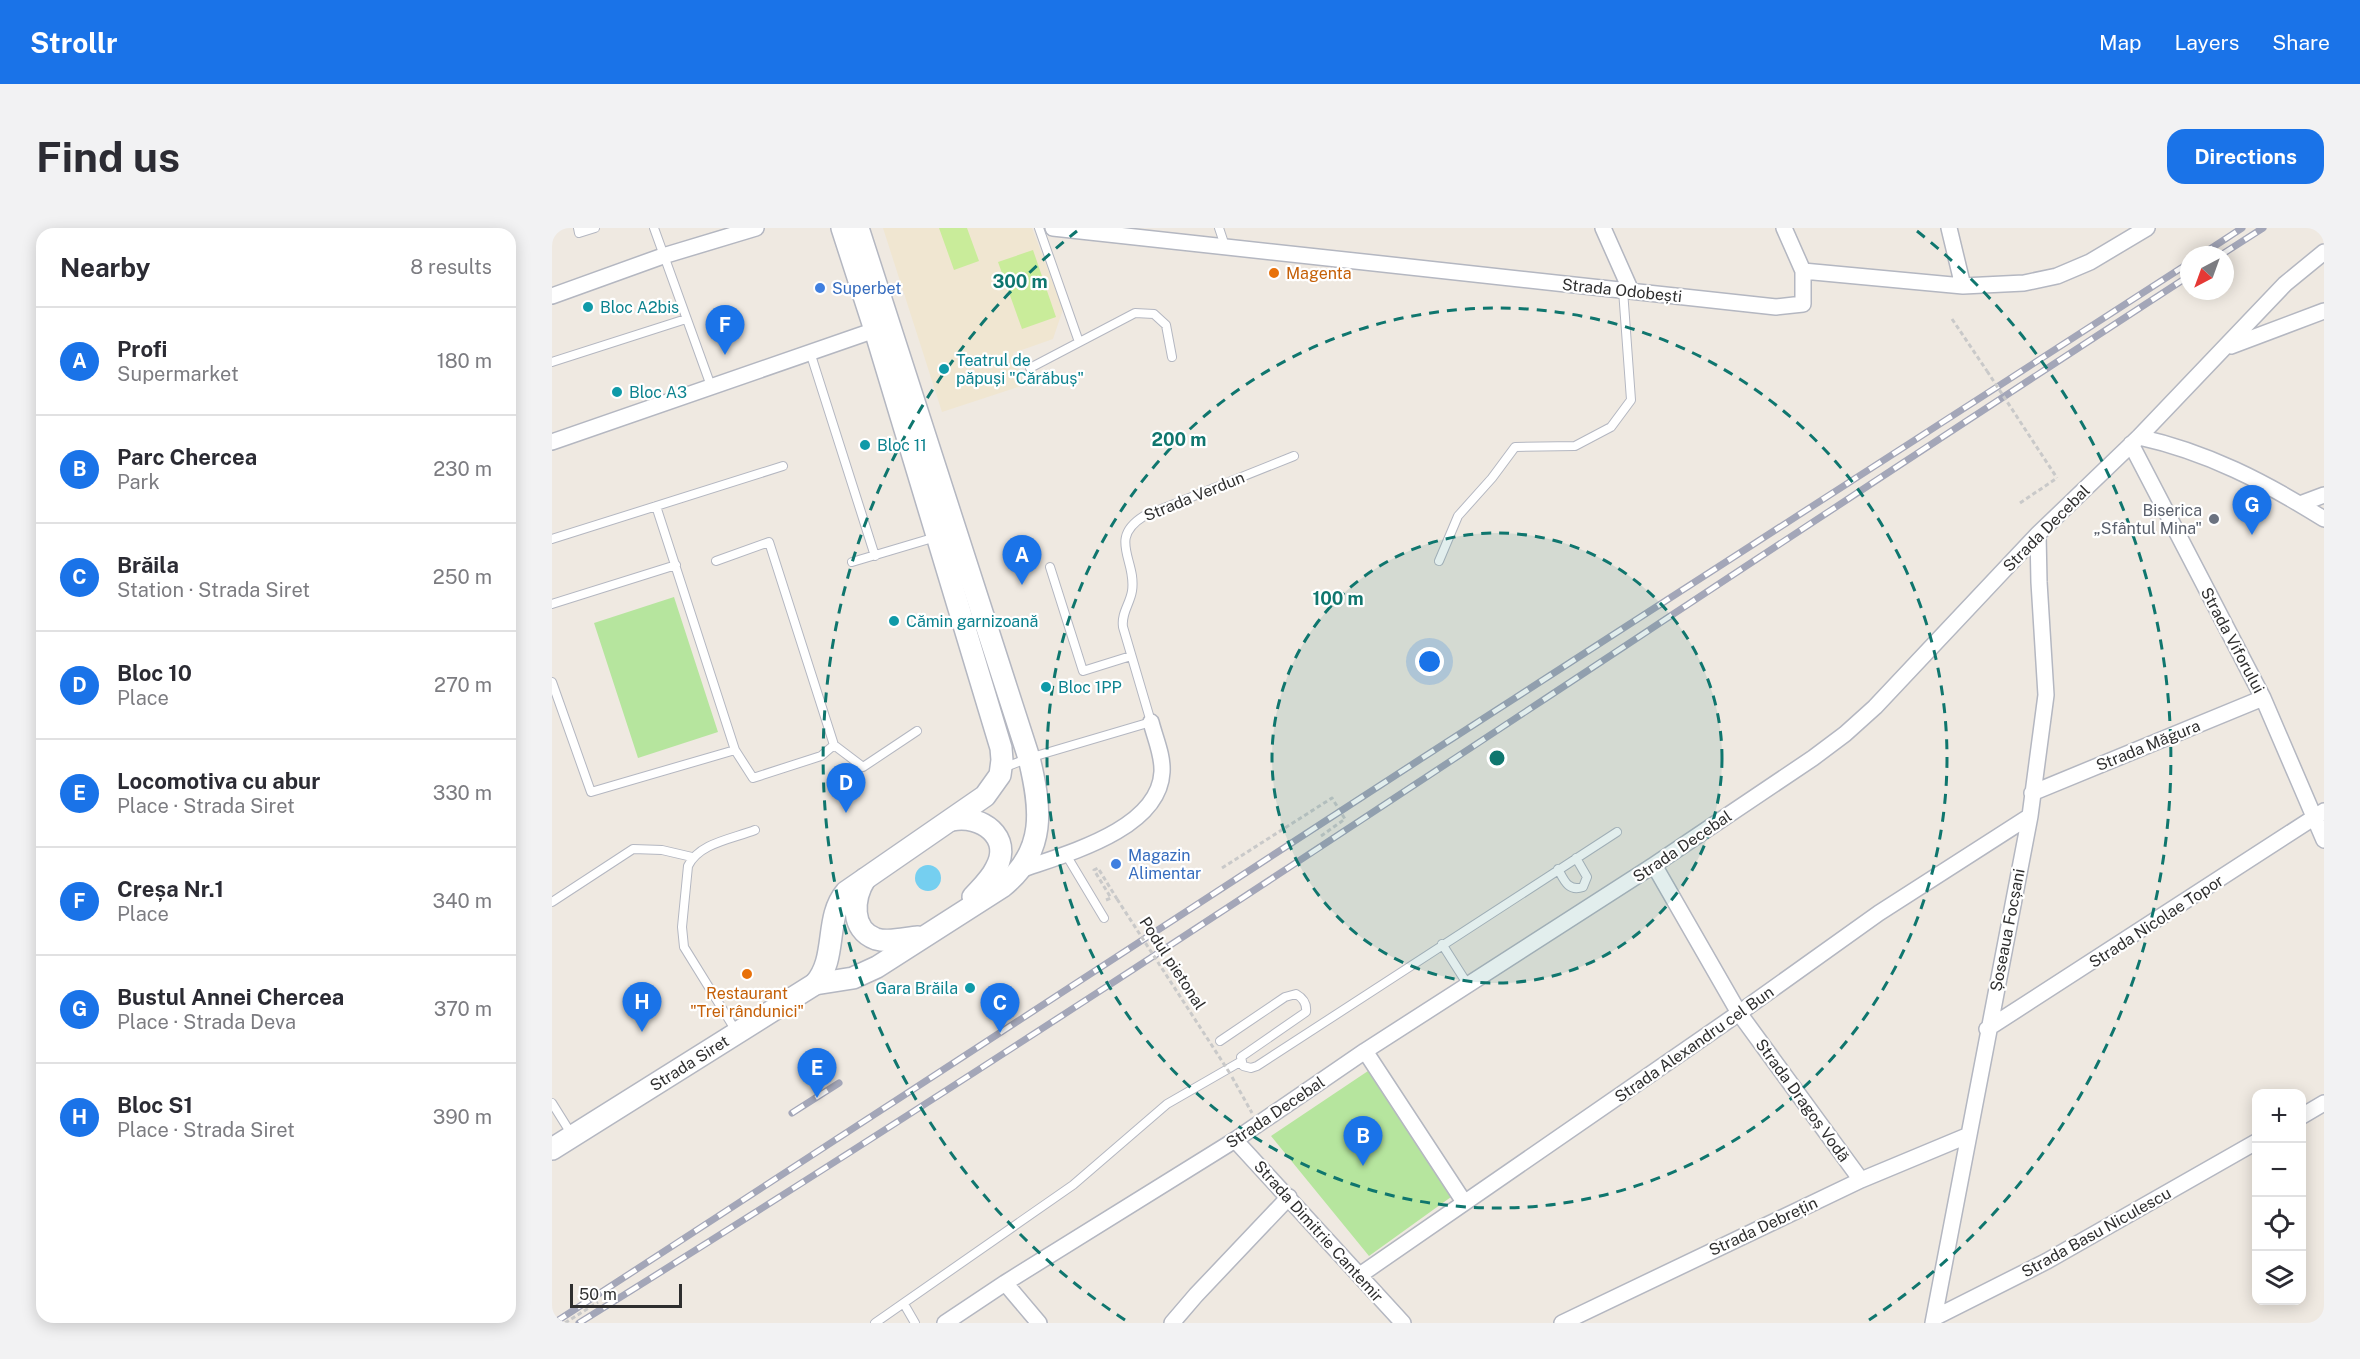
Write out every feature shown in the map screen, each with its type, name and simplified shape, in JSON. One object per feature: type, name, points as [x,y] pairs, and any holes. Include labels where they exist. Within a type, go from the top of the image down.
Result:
[{"type":"street","points":[[552,296],[663,256],[756,228]]},
{"type":"street","points":[[815,984],[821,977],[827,962],[833,921],[841,898],[867,876],[986,796],[997,781],[1001,768],[1001,748],[842,228]]},
{"type":"street","name":"Strada Siret","points":[[552,1149],[815,984],[853,978],[865,973],[1002,886],[1020,870],[1031,852],[1035,839],[1037,801],[1029,758],[858,228]]},
{"type":"street","name":"Strada Odobești","points":[[1053,228],[1776,307],[1803,304],[1803,272]]},
{"type":"street","points":[[1603,228],[1627,291]]},
{"type":"street","points":[[1784,228],[1803,272],[1963,286],[2024,283],[2057,276],[2090,262],[2147,228]]},
{"type":"street","points":[[1949,228],[1963,286]]},
{"type":"street","name":"Strada Decebal","points":[[945,1323],[1005,1283],[1235,1140],[1365,1051],[1654,865],[1805,764],[1845,734],[1875,707],[2038,534],[2135,441],[2286,284],[2324,252]]},
{"type":"street","points":[[2226,348],[2324,311]]},
{"type":"street","points":[[552,441],[875,330]]},
{"type":"street","points":[[2135,441],[2171,444],[2232,467],[2324,519]]},
{"type":"street","name":"Strada Viforului","points":[[2135,441],[2264,698],[2319,816],[2324,840]]},
{"type":"street","points":[[2300,504],[2324,495]]},
{"type":"street","name":"Șoseaua Focșani","points":[[1933,1320],[1987,1029],[2030,816],[2046,695],[2038,534]]},
{"type":"street","name":"Strada Măgura","points":[[2032,793],[2264,698]]},
{"type":"street","points":[[1020,870],[1106,837],[1141,812],[1153,797],[1161,780],[1162,764],[1151,722]]},
{"type":"street","name":"Strada Alexandru cel Bun","points":[[1360,1275],[1739,1013],[1879,913],[2030,816]]},
{"type":"street","name":"Strada Nicolae Topor","points":[[1987,1029],[2319,816]]},
{"type":"street","name":"Strada Siret","points":[[951,820],[964,818],[981,822],[993,832],[1000,845],[1000,860],[996,869],[960,913]]},
{"type":"street","name":"Strada Dragoș Vodă","points":[[1654,865],[1739,1013],[1861,1180]]},
{"type":"street","name":"Strada Siret","points":[[867,876],[859,888],[855,904],[858,921],[869,935],[884,940],[924,936]]},
{"type":"street","points":[[1365,1051],[1464,1202]]},
{"type":"street","points":[[2306,1113],[2324,1103]]},
{"type":"street","name":"Strada Debrețin","points":[[1562,1323],[1861,1180],[1968,1135]]},
{"type":"street","name":"Strada Dimitrie Cantemir","points":[[1235,1140],[1403,1323]]},
{"type":"street","name":"Strada Basu Niculescu","points":[[1933,1320],[2047,1261],[2254,1143]]},
{"type":"street","points":[[1172,1323],[1289,1197]]},
{"type":"street","points":[[1005,1283],[1039,1323]]},
{"type":"lane","points":[[578,228],[579,233],[595,228]]},
{"type":"lane","points":[[654,228],[711,387]]},
{"type":"lane","points":[[1039,228],[1079,342]]},
{"type":"lane","points":[[1219,228],[1225,246]]},
{"type":"lane","points":[[1438,561],[1458,516],[1492,478],[1515,447],[1575,446],[1611,427],[1631,400],[1627,291]]},
{"type":"lane","points":[[1030,368],[1134,313],[1154,314],[1166,325],[1172,357]]},
{"type":"lane","points":[[552,362],[686,319]]},
{"type":"lane","points":[[810,352],[875,556]]},
{"type":"lane","name":"Strada Verdun","points":[[1151,722],[1122,619],[1133,590],[1133,580],[1125,548],[1126,536],[1134,522],[1144,516],[1294,456]]},
{"type":"lane","points":[[552,539],[783,465]]},
{"type":"lane","points":[[656,506],[735,750],[753,778],[821,756],[834,745]]},
{"type":"lane","points":[[852,562],[937,536]]},
{"type":"lane","points":[[716,561],[769,542],[834,745],[862,767],[917,731]]},
{"type":"lane","points":[[552,604],[676,565]]},
{"type":"lane","points":[[1050,567],[1083,671],[1131,656]]},
{"type":"lane","points":[[552,682],[591,792],[735,750]]},
{"type":"lane","points":[[1001,768],[1151,722]]},
{"type":"lane","points":[[736,1032],[684,947],[683,917],[688,866],[692,857],[700,850],[756,830]]},
{"type":"lane","points":[[1240,1062],[1247,1068],[1257,1066],[1617,832]]},
{"type":"lane","points":[[552,902],[633,849],[662,850],[692,857]]},
{"type":"lane","points":[[1065,854],[1104,918]]},
{"type":"lane","points":[[1558,869],[1569,887],[1576,889],[1582,887],[1587,877],[1576,858]]},
{"type":"lane","points":[[1442,944],[1468,985]]},
{"type":"lane","points":[[875,1323],[1083,1178],[1167,1104],[1240,1062],[1246,1052],[1306,1012],[1305,1002],[1296,994],[1285,997],[1220,1041]]},
{"type":"lane","points":[[552,1103],[572,1136]]},
{"type":"lane","points":[[904,1304],[915,1323]]},
{"type":"path","points":[[1952,319],[2057,478],[2020,503]]},
{"type":"path","points":[[1222,868],[1332,798],[1345,819],[1321,836]]},
{"type":"path","name":"Podul pietonal","points":[[1111,898],[1094,870],[1098,868],[1248,1102]]},
{"type":"path","points":[[565,1323],[598,1302]]},
{"type":"shaded area","points":[[883,228],[1032,228],[1063,309],[1053,339],[1013,353],[1024,385],[942,412]]},
{"type":"green space","points":[[939,228],[967,228],[979,261],[954,270]]},
{"type":"green space","points":[[1033,250],[1056,317],[1022,329],[998,262]]},
{"type":"green space","points":[[674,597],[718,732],[638,758],[594,623]]},
{"type":"green space","points":[[1368,1071],[1451,1197],[1369,1256],[1271,1136]]},
{"type":"water","points":[[928,865],[937,869],[941,878],[937,887],[928,891],[919,887],[915,878],[919,869]]},
{"type":"railway","points":[[2215,246],[2242,228]]},
{"type":"railway","points":[[2234,247],[2263,228]]},
{"type":"railway","points":[[554,1323],[2180,269]]},
{"type":"railway","points":[[579,1323],[985,1066],[2180,282]]},
{"type":"railway","points":[[792,1113],[839,1083]]},
{"type":"place","name":"Magenta","points":[[1274,273]]},
{"type":"place","name":"Superbet","points":[[820,288]]},
{"type":"place","name":"Bloc A2bis","points":[[588,307]]},
{"type":"place","name":"Creșa Nr.1","points":[[725,355]]},
{"type":"place","name":"Teatrul de păpuși \"Cărăbuș\"","points":[[944,369]]},
{"type":"place","name":"Bloc A3","points":[[617,392]]},
{"type":"place","name":"Bloc 11","points":[[865,445]]},
{"type":"place","name":"Biserica „Sfântul Mina\"","points":[[2214,519]]},
{"type":"place","name":"Bustul Annei Chercea","points":[[2252,535]]},
{"type":"place","name":"Profi","points":[[1022,585]]},
{"type":"place","name":"Cămin garnizoană","points":[[894,621]]},
{"type":"place","name":"Bloc 1PP","points":[[1046,687]]},
{"type":"place","name":"Bloc 10","points":[[846,813]]},
{"type":"place","name":"Magazin Alimentar","points":[[1116,864]]},
{"type":"place","name":"Restaurant \"Trei rândunici\"","points":[[747,974]]},
{"type":"place","name":"Gara Brăila","points":[[970,988]]},
{"type":"place","name":"Bloc S1","points":[[642,1032]]},
{"type":"place","name":"Brăila","points":[[1000,1033]]},
{"type":"place","name":"Locomotiva cu abur","points":[[817,1098]]},
{"type":"place","name":"Parc Chercea","points":[[1363,1166]]}]
